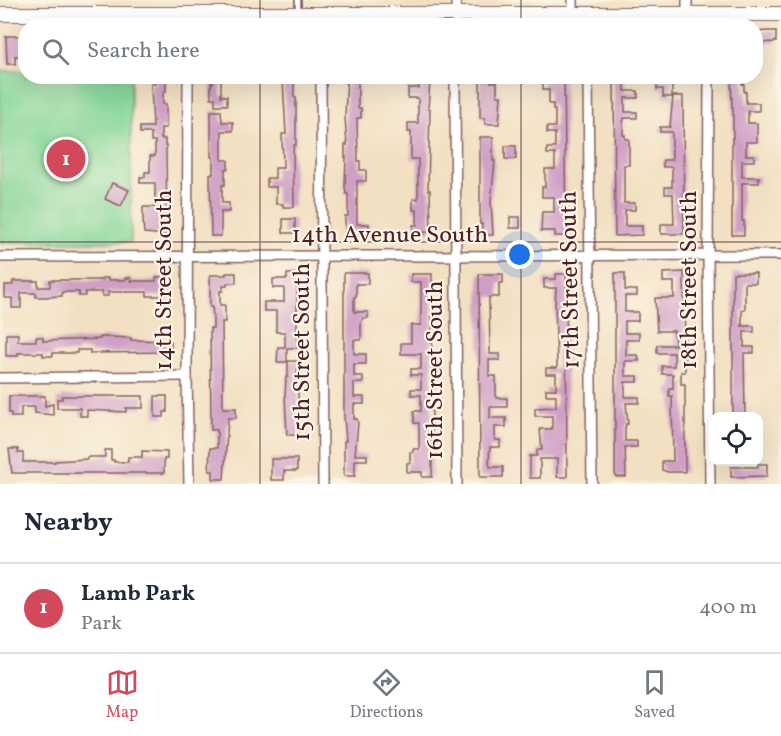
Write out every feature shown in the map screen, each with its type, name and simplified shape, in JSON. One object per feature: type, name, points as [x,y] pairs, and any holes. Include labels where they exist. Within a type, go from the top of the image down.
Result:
[{"type":"street","points":[[0,14],[188,13],[298,7],[318,18]]},
{"type":"street","points":[[343,18],[573,7],[587,18]]},
{"type":"street","points":[[596,18],[687,7],[706,18]]},
{"type":"street","points":[[734,18],[781,14]]},
{"type":"street","name":"14th Street South","points":[[188,84],[189,484]]},
{"type":"street","name":"15th Street South","points":[[321,84],[323,484]]},
{"type":"street","name":"16th Street South","points":[[456,84],[457,484]]},
{"type":"street","name":"17th Street South","points":[[588,84],[592,484]]},
{"type":"street","name":"18th Street South","points":[[710,84],[708,255],[710,484]]},
{"type":"street","name":"14th Avenue South","points":[[0,257],[781,255]]},
{"type":"street","points":[[0,378],[187,376]]},
{"type":"green space","points":[[0,71],[18,71],[18,84],[131,84],[131,242],[0,242]]},
{"type":"building","points":[[776,31],[776,42],[763,43],[763,32]]},
{"type":"building","points":[[6,36],[18,36],[18,56],[15,56],[15,64],[7,64]]},
{"type":"building","points":[[151,84],[166,84],[163,104],[166,104],[166,128],[161,128],[161,139],[165,139],[166,146],[167,235],[144,233],[143,207],[155,207],[155,183],[140,183],[140,177],[145,177],[145,172],[150,172],[150,156],[155,156],[155,141],[151,141],[151,133],[140,133],[140,127],[153,127]]},
{"type":"building","points":[[211,84],[221,84],[221,96],[227,96],[227,105],[215,105],[215,98],[211,98]]},
{"type":"building","points":[[283,84],[294,84],[296,145],[293,151],[294,207],[283,207],[283,204],[276,204],[276,187],[267,187],[267,178],[275,178],[275,168],[283,168],[282,134],[286,134]]},
{"type":"building","points":[[347,84],[358,84],[358,108],[361,108],[361,118],[357,118],[358,161],[360,161],[360,170],[366,170],[366,181],[357,181],[357,224],[369,224],[369,234],[345,232],[348,194],[346,194],[345,186],[345,145],[347,145],[345,117]]},
{"type":"building","points":[[419,84],[430,84],[428,190],[430,190],[431,232],[413,234],[413,225],[417,225],[417,210],[413,210],[413,199],[418,199],[418,159],[411,159],[411,132],[408,132],[408,123],[418,123],[418,98],[408,98],[408,88],[419,88]]},
{"type":"building","points":[[480,84],[497,84],[497,96],[501,96],[499,124],[485,124],[485,118],[480,118]]},
{"type":"building","points":[[543,84],[564,84],[566,236],[555,236],[555,231],[541,231],[542,212],[554,212],[554,197],[542,197],[542,187],[545,187],[545,169],[555,169],[555,154],[547,154],[547,148],[555,148],[555,133],[547,133],[547,127],[555,127],[555,110],[553,110],[553,104],[549,104],[549,90],[543,90]]},
{"type":"building","points":[[614,84],[625,84],[625,91],[638,91],[638,98],[625,98],[625,112],[637,112],[637,118],[624,118],[623,123],[623,135],[625,139],[629,139],[629,165],[624,165],[624,203],[635,203],[635,210],[625,210],[625,226],[642,226],[642,235],[615,236]]},
{"type":"building","points":[[657,84],[672,84],[672,97],[663,97],[663,89],[657,89]]},
{"type":"building","points":[[731,84],[744,84],[746,103],[759,103],[759,111],[748,111],[748,123],[757,123],[757,142],[746,142],[746,155],[754,155],[754,161],[742,161],[742,177],[759,177],[759,183],[742,183],[744,235],[732,235]]},
{"type":"building","points":[[673,96],[683,96],[684,234],[661,234],[661,224],[674,224],[673,194],[665,194],[665,187],[672,187],[672,167],[663,167],[663,160],[672,160],[672,132],[660,132],[660,127],[670,127]]},
{"type":"building","points":[[211,111],[221,111],[222,122],[233,122],[233,131],[222,131],[222,160],[228,160],[228,169],[225,169],[225,185],[222,185],[222,203],[229,203],[229,212],[221,212],[221,236],[211,236],[210,174],[213,174],[213,157],[211,157]]},
{"type":"building","points":[[480,137],[493,137],[493,161],[495,161],[491,200],[493,235],[482,235],[482,224],[480,224]]},
{"type":"building","points":[[505,146],[516,146],[516,159],[505,159]]},
{"type":"building","points":[[112,183],[129,190],[121,206],[105,199]]},
{"type":"building","points":[[510,217],[520,217],[520,228],[510,228]]},
{"type":"building","points":[[283,219],[295,219],[295,233],[283,233]]},
{"type":"building","points":[[684,272],[685,372],[681,372],[681,384],[685,384],[685,472],[668,472],[662,470],[662,461],[673,461],[672,396],[669,396],[669,388],[673,388],[673,374],[662,374],[662,366],[674,366],[674,353],[657,353],[657,345],[675,345],[674,331],[657,331],[655,298],[674,298],[674,282],[663,282],[663,273]]},
{"type":"building","points":[[226,273],[236,273],[236,283],[227,283],[227,286],[223,286],[223,291],[220,291],[220,305],[225,305],[225,322],[222,322],[223,408],[236,408],[236,418],[228,418],[224,479],[213,479],[213,471],[209,471],[210,448],[217,448],[217,430],[211,430],[210,328],[213,328],[213,316],[212,307],[210,307],[210,275],[226,275]]},
{"type":"building","points":[[344,273],[368,273],[368,284],[356,284],[356,297],[354,297],[354,312],[368,312],[368,318],[363,318],[361,323],[361,340],[354,340],[354,354],[366,354],[366,364],[354,364],[354,376],[363,376],[363,383],[354,383],[354,397],[364,397],[364,404],[354,404],[354,419],[357,419],[358,423],[355,455],[367,455],[367,460],[355,460],[355,476],[344,476],[344,441],[346,441]]},
{"type":"building","points":[[615,273],[625,273],[625,290],[637,290],[637,296],[625,296],[625,312],[638,312],[638,321],[625,321],[625,333],[639,333],[639,340],[626,340],[626,355],[638,355],[639,361],[625,361],[625,376],[638,376],[638,382],[625,382],[625,397],[639,397],[639,403],[626,403],[628,424],[625,428],[625,441],[637,441],[637,447],[625,447],[626,477],[616,477],[615,473]]},
{"type":"building","points":[[733,273],[756,273],[756,283],[745,283],[745,310],[742,310],[742,326],[754,326],[754,332],[744,332],[744,347],[754,347],[754,353],[744,353],[745,412],[733,412]]},
{"type":"building","points":[[287,274],[297,274],[297,348],[287,348],[287,362],[277,362],[278,347],[285,347],[285,332],[276,332],[276,311],[264,311],[264,302],[284,302],[284,288],[273,288],[273,279],[287,279]]},
{"type":"building","points":[[411,274],[432,274],[432,477],[422,477],[422,472],[407,472],[410,452],[413,452],[413,449],[419,449],[419,423],[414,423],[414,411],[421,411],[421,395],[411,395],[411,389],[421,389],[421,375],[411,375],[411,369],[421,369],[421,354],[401,354],[401,343],[411,343],[411,325],[421,325],[421,282],[411,282]]},
{"type":"building","points":[[479,274],[503,274],[503,283],[499,283],[499,297],[489,297],[490,354],[500,354],[500,360],[489,360],[489,376],[496,376],[496,398],[507,398],[507,407],[490,407],[490,418],[506,418],[506,427],[495,427],[495,440],[500,440],[500,447],[490,447],[489,462],[490,467],[503,467],[503,477],[480,477]]},
{"type":"building","points":[[556,274],[566,274],[567,477],[557,477],[557,459],[540,459],[540,478],[530,478],[530,456],[537,456],[537,450],[542,450],[540,429],[552,429],[552,416],[535,416],[535,408],[556,407],[556,395],[546,395],[546,389],[556,389],[556,374],[546,374],[546,368],[557,368],[556,288],[544,288],[544,279],[556,279]]},
{"type":"building","points":[[156,277],[168,277],[164,296],[147,296],[147,292],[108,292],[108,296],[102,296],[102,292],[85,292],[85,296],[79,296],[79,292],[62,292],[62,296],[36,297],[36,293],[21,293],[21,308],[12,308],[12,298],[5,298],[5,285],[13,285],[13,281],[38,281],[38,287],[50,287],[50,280],[108,278],[108,280],[125,280],[125,278],[131,278],[131,281],[156,281]]},
{"type":"building","points":[[6,334],[18,334],[18,341],[36,341],[36,337],[43,337],[43,341],[109,337],[171,341],[171,352],[90,353],[90,350],[77,350],[77,353],[53,353],[53,356],[43,356],[43,353],[18,353],[18,356],[6,356]]},
{"type":"building","points":[[288,361],[298,361],[296,387],[298,387],[299,435],[287,435],[285,397]]},
{"type":"building","points":[[9,396],[45,396],[45,406],[53,404],[53,415],[35,413],[35,407],[21,407],[21,417],[11,417]]},
{"type":"building","points":[[62,396],[143,396],[143,408],[126,408],[126,412],[87,410],[87,416],[80,416],[80,408],[57,408],[57,399],[62,399]]},
{"type":"building","points":[[155,396],[167,396],[167,412],[164,412],[164,417],[155,417]]},
{"type":"building","points":[[9,449],[18,449],[18,453],[23,453],[23,462],[55,462],[105,457],[105,450],[111,450],[111,460],[114,462],[128,462],[128,457],[142,457],[142,451],[167,452],[167,459],[164,459],[164,473],[12,473]]},
{"type":"building","points":[[271,459],[297,459],[297,471],[284,471],[284,480],[271,480]]},
{"type":"building","points":[[767,464],[767,476],[731,477],[731,467],[758,467]]},
{"type":"place","name":"Lamb Park","points":[[66,159]]}]
